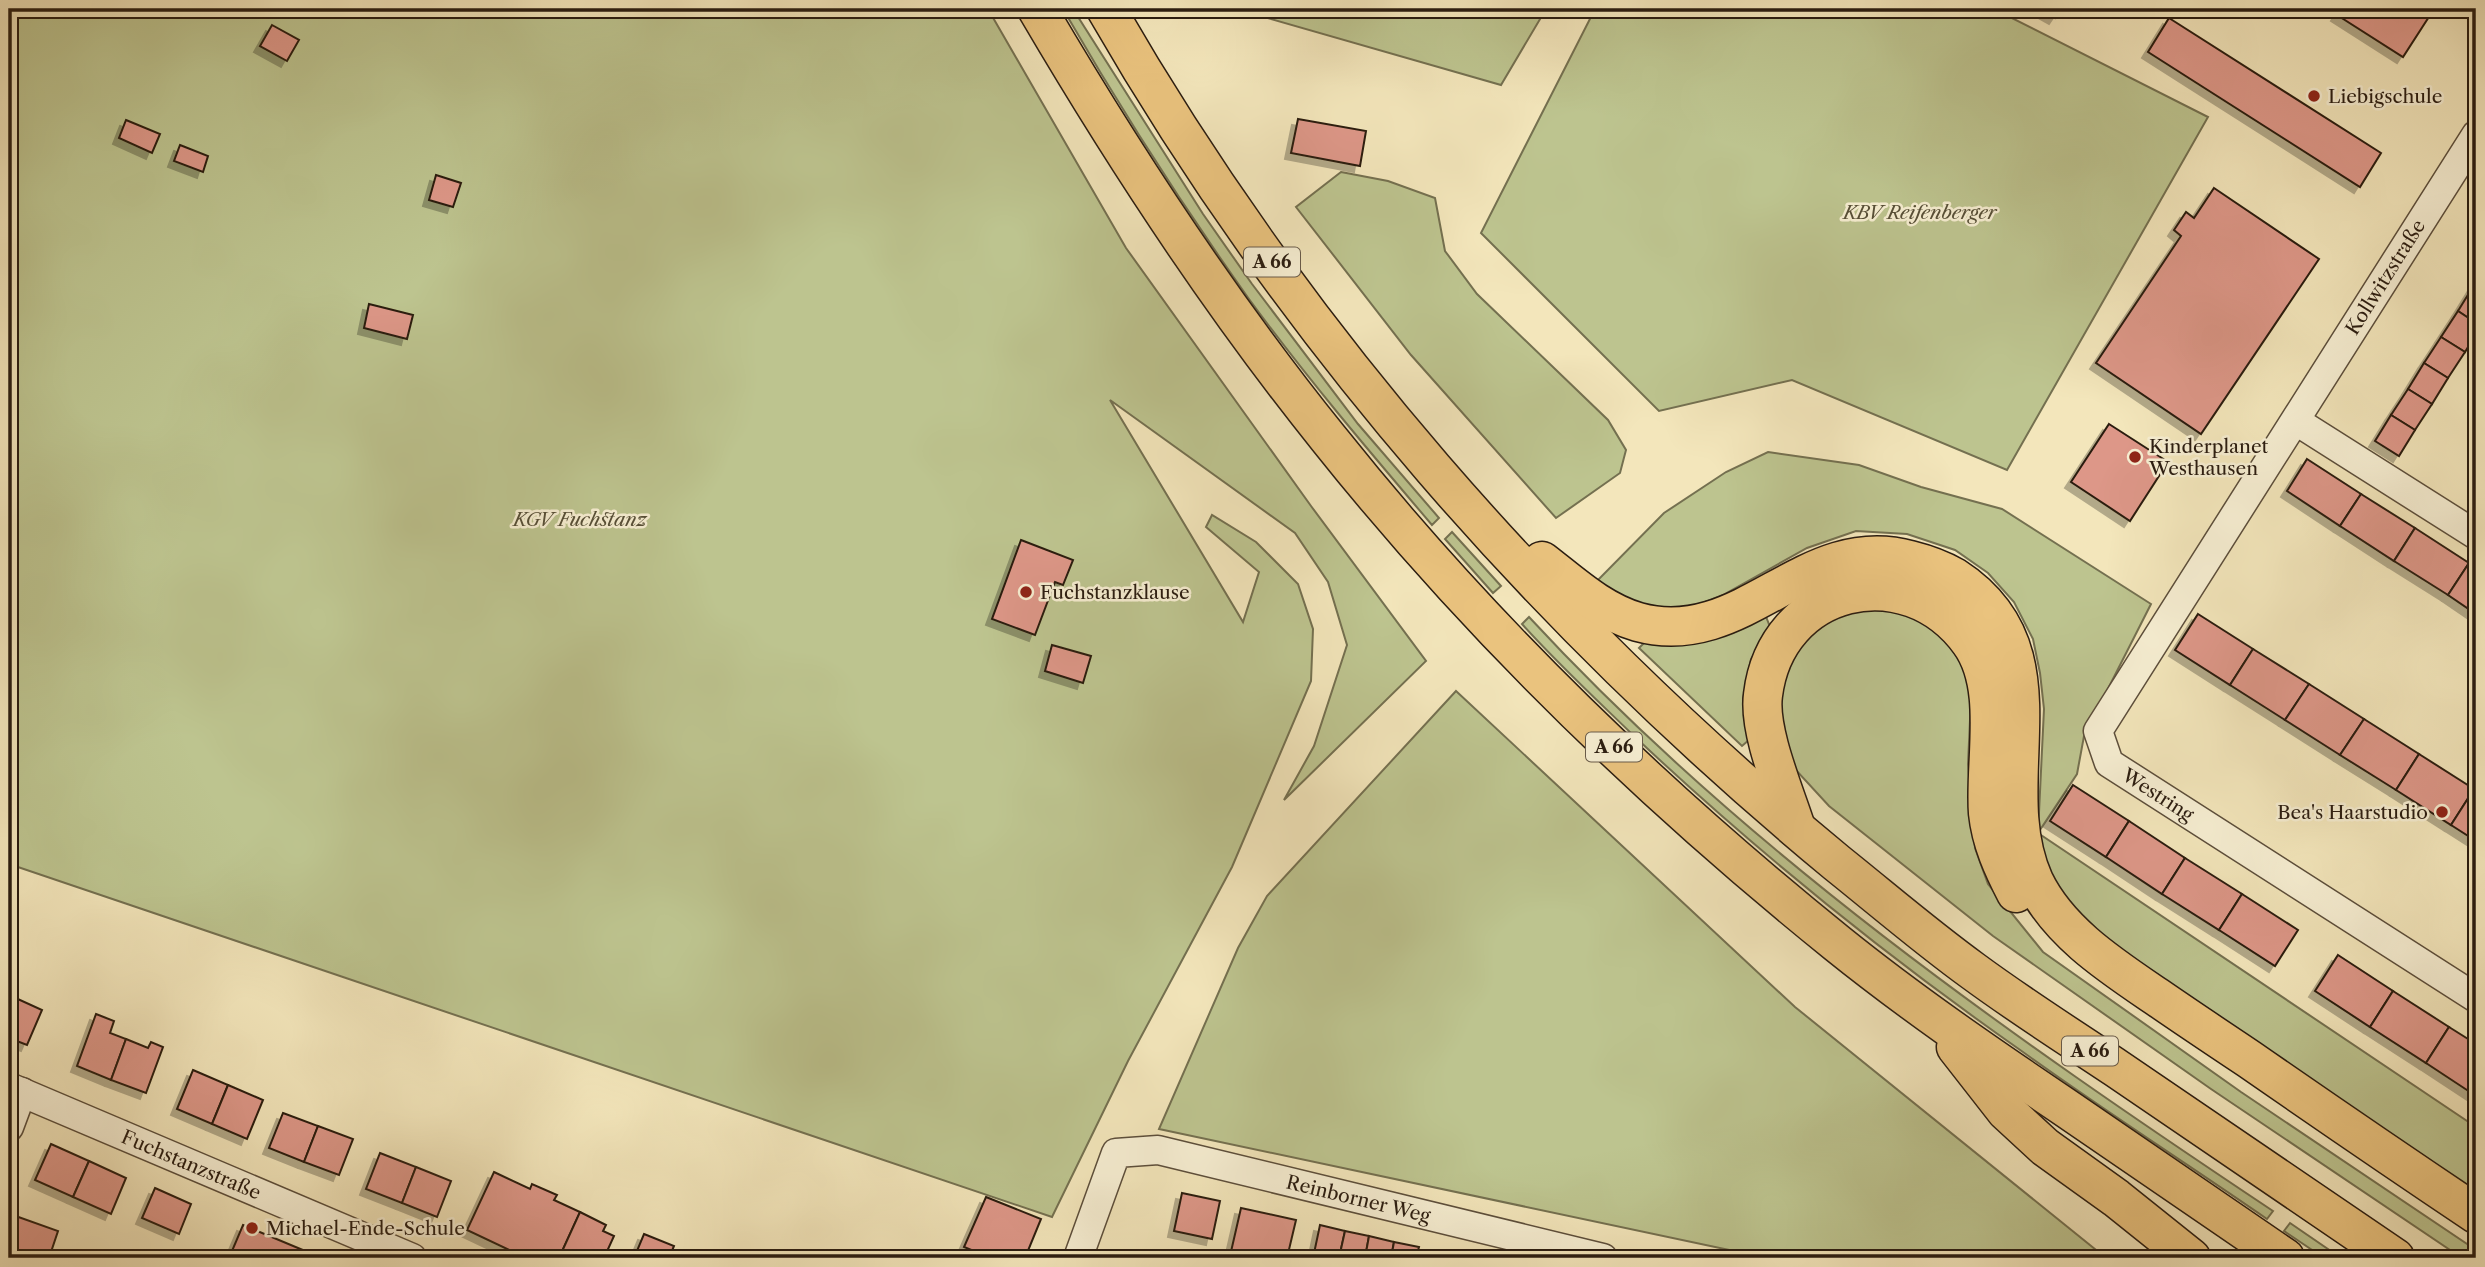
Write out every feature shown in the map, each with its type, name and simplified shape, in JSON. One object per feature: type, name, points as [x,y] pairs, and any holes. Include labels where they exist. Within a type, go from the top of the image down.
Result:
[{"type":"highway","name":"A 66","points":[[1037,9],[1104,122],[1228,306],[1330,441],[1506,640],[1658,789],[1778,894],[1933,1018],[2285,1258]]},
{"type":"highway","name":"A 66","points":[[1106,9],[1237,215],[1306,310],[1377,401],[1453,490],[1533,580],[1617,667],[1705,750],[1796,828],[1972,971],[2395,1258]]},
{"type":"highway","points":[[1453,490],[1590,599],[1639,622],[1664,626],[1709,622],[1735,612],[1816,568],[1853,557],[1901,557],[1930,565],[1954,577],[1993,614],[2008,639],[2018,668],[2021,698],[2018,803],[2020,835],[2035,882],[2065,926],[2127,977],[2476,1214]]},
{"type":"highway","points":[[1796,828],[1765,727],[1762,698],[1767,670],[1779,643],[1798,621],[1821,604],[1848,593],[1877,590],[1905,594],[1932,605],[1955,622],[1973,645],[1984,671],[1989,700],[1989,816],[2003,868],[2017,894],[2035,918],[2084,963],[2119,989],[2476,1232]]},
{"type":"highway","points":[[1933,1018],[2006,1111],[2045,1147],[2116,1198],[2191,1258]]},
{"type":"street","name":"Kollwitzstraße","points":[[2296,421],[2476,135]]},
{"type":"street","points":[[2296,421],[2476,535]]},
{"type":"street","name":"Westring","points":[[2296,421],[2098,731],[2109,764],[2476,998]]},
{"type":"street","points":[[9,1127],[15,1089]]},
{"type":"street","name":"Fuchstanzstraße","points":[[15,1089],[412,1258]]},
{"type":"street","name":"Reinborner Weg","points":[[1078,1258],[1116,1153],[1158,1150],[1603,1258]]},
{"type":"green space","name":"KGV Fuchstanz","points":[[9,9],[988,9],[1126,248],[1426,661],[1284,800],[1314,746],[1347,645],[1328,582],[1295,533],[1110,400],[1243,622],[1259,572],[1206,527],[1212,515],[1256,542],[1298,584],[1313,629],[1311,681],[1232,867],[1128,1061],[1052,1217],[9,864]]},
{"type":"green space","points":[[1063,9],[1073,9],[1203,214],[1252,284],[1358,424],[1439,518],[1432,525],[1361,442],[1249,299],[1152,156]]},
{"type":"green space","points":[[1236,9],[1546,9],[1501,85]]},
{"type":"green space","name":"KBV Reifenberger","points":[[1595,9],[1994,9],[2208,117],[2007,470],[1792,380],[1659,411],[1481,233]]},
{"type":"green space","points":[[1341,172],[1388,181],[1435,198],[1445,251],[1477,294],[1608,420],[1626,450],[1620,473],[1556,518],[1411,355],[1296,207]]},
{"type":"green space","points":[[1768,452],[1859,465],[1921,487],[2002,509],[2151,604],[2084,736],[2077,774],[2038,833],[2044,709],[2033,639],[2014,602],[1988,573],[1955,550],[1907,534],[1856,531],[1807,548],[1723,595],[1682,611],[1635,608],[1594,584],[1664,513],[1726,472]]},
{"type":"green space","points":[[1452,532],[1501,586],[1493,593],[1445,539]]},
{"type":"green space","points":[[1881,604],[1937,628],[1963,664],[1971,698],[1968,764],[1975,848],[1988,884],[2043,952],[2241,1092],[2476,1250],[2476,1258],[2462,1258],[2211,1089],[1993,936],[1829,806],[1794,768],[1777,731],[1784,657],[1814,623]]},
{"type":"green space","points":[[1765,614],[1770,627],[1751,659],[1743,699],[1750,739],[1742,746],[1639,648],[1647,640]]},
{"type":"green space","points":[[1529,617],[1612,703],[1790,862],[1979,1008],[2273,1211],[2267,1219],[2083,1095],[1972,1016],[1823,901],[1680,779],[1591,695],[1522,624]]},
{"type":"green space","points":[[1456,691],[1795,1007],[2106,1258],[1767,1258],[1159,1129],[1238,948],[1267,896]]},
{"type":"green space","points":[[2038,833],[2476,1127],[2476,1207],[2139,977],[2058,901]]},
{"type":"green space","points":[[2290,1223],[2341,1258],[2324,1258],[2284,1231]]},
{"type":"building","points":[[2039,9],[2061,9],[2055,18]]},
{"type":"building","points":[[2341,9],[2434,9],[2403,57],[2337,15]]},
{"type":"building","points":[[2169,18],[2381,153],[2360,187],[2148,52]]},
{"type":"building","points":[[272,25],[299,40],[287,61],[260,46]]},
{"type":"building","points":[[1298,119],[1366,131],[1360,166],[1291,153]]},
{"type":"building","points":[[126,120],[160,134],[152,153],[119,138]]},
{"type":"building","points":[[180,145],[208,156],[203,172],[174,161]]},
{"type":"building","points":[[436,175],[461,183],[453,207],[429,200]]},
{"type":"building","points":[[2214,188],[2319,259],[2201,434],[2096,363],[2181,236],[2174,230],[2186,212],[2194,218]]},
{"type":"building","points":[[2474,285],[2476,286],[2476,323],[2458,311]]},
{"type":"building","points":[[369,304],[413,315],[407,339],[364,328]]},
{"type":"building","points":[[2458,311],[2476,323],[2476,334],[2465,352],[2441,337]]},
{"type":"building","points":[[2441,337],[2465,352],[2448,378],[2424,363]]},
{"type":"building","points":[[2424,363],[2448,378],[2432,404],[2408,389]]},
{"type":"building","points":[[2408,389],[2432,404],[2415,430],[2391,415]]},
{"type":"building","points":[[2391,415],[2415,430],[2399,456],[2375,441]]},
{"type":"building","points":[[2109,424],[2168,462],[2130,521],[2071,482]]},
{"type":"building","points":[[2307,459],[2361,494],[2340,526],[2287,491]]},
{"type":"building","points":[[2361,494],[2415,528],[2394,561],[2340,526]]},
{"type":"building","points":[[2415,528],[2469,563],[2448,595],[2394,561]]},
{"type":"building","points":[[1021,540],[1073,560],[1063,585],[1055,582],[1035,635],[992,619]]},
{"type":"building","points":[[2469,563],[2476,568],[2476,614],[2448,595]]},
{"type":"building","points":[[2198,614],[2253,649],[2230,685],[2175,650]]},
{"type":"building","points":[[1052,645],[1091,656],[1083,683],[1045,671]]},
{"type":"building","points":[[2253,649],[2309,684],[2285,720],[2230,685]]},
{"type":"building","points":[[2309,684],[2364,719],[2340,755],[2285,720]]},
{"type":"building","points":[[2364,719],[2419,754],[2396,790],[2340,755]]},
{"type":"building","points":[[2419,754],[2474,789],[2451,825],[2396,790]]},
{"type":"building","points":[[2073,785],[2129,821],[2106,857],[2050,821]]},
{"type":"building","points":[[2474,789],[2476,790],[2476,841],[2451,825]]},
{"type":"building","points":[[2129,821],[2185,858],[2162,894],[2106,857]]},
{"type":"building","points":[[2185,858],[2242,894],[2219,930],[2162,894]]},
{"type":"building","points":[[2242,894],[2298,930],[2275,966],[2219,930]]},
{"type":"building","points":[[2338,955],[2393,991],[2370,1027],[2315,991]]},
{"type":"building","points":[[2393,991],[2449,1027],[2426,1063],[2370,1027]]},
{"type":"building","points":[[9,995],[42,1010],[27,1045],[9,1038]]},
{"type":"building","points":[[96,1014],[114,1021],[110,1033],[126,1039],[111,1080],[77,1066]]},
{"type":"building","points":[[2449,1027],[2476,1044],[2476,1096],[2426,1063]]},
{"type":"building","points":[[126,1039],[148,1048],[151,1042],[163,1047],[146,1093],[111,1080]]},
{"type":"building","points":[[193,1070],[228,1085],[212,1124],[177,1109]]},
{"type":"building","points":[[228,1085],[263,1100],[247,1139],[212,1124]]},
{"type":"building","points":[[283,1113],[318,1126],[304,1162],[269,1148]]},
{"type":"building","points":[[318,1126],[353,1139],[339,1175],[304,1162]]},
{"type":"building","points":[[51,1144],[89,1161],[73,1197],[35,1180]]},
{"type":"building","points":[[380,1153],[416,1167],[402,1203],[366,1189]]},
{"type":"building","points":[[89,1161],[126,1178],[111,1214],[73,1197]]},
{"type":"building","points":[[416,1167],[451,1181],[437,1217],[402,1203]]},
{"type":"building","points":[[494,1172],[530,1189],[532,1184],[557,1195],[554,1200],[580,1212],[559,1258],[526,1258],[467,1230]]},
{"type":"building","points":[[155,1188],[191,1204],[179,1234],[142,1218]]},
{"type":"building","points":[[1182,1193],[1220,1201],[1212,1239],[1174,1231]]},
{"type":"building","points":[[986,1197],[1041,1219],[1025,1258],[991,1258],[964,1247]]},
{"type":"building","points":[[1241,1208],[1296,1220],[1287,1258],[1230,1256]]},
{"type":"building","points":[[580,1212],[606,1225],[603,1231],[614,1236],[604,1258],[559,1258]]},
{"type":"building","points":[[10,1214],[58,1231],[49,1258],[22,1258],[9,1254]]},
{"type":"building","points":[[243,1225],[322,1258],[229,1258]]},
{"type":"building","points":[[1320,1225],[1345,1231],[1339,1258],[1313,1258]]},
{"type":"building","points":[[1345,1231],[1369,1236],[1365,1258],[1339,1258]]},
{"type":"building","points":[[644,1234],[674,1246],[669,1258],[634,1258]]},
{"type":"building","points":[[1369,1236],[1394,1242],[1391,1258],[1365,1258]]},
{"type":"building","points":[[1394,1242],[1419,1247],[1416,1258],[1391,1258]]},
{"type":"place","name":"Liebigschule","points":[[2314,96]]},
{"type":"place","name":"Kinderplanet Westhausen","points":[[2135,457]]},
{"type":"place","name":"Fuchstanzklause","points":[[1026,592]]},
{"type":"place","name":"Bea's Haarstudio","points":[[2442,812]]},
{"type":"place","name":"Michael-Ende-Schule","points":[[252,1228]]}]
